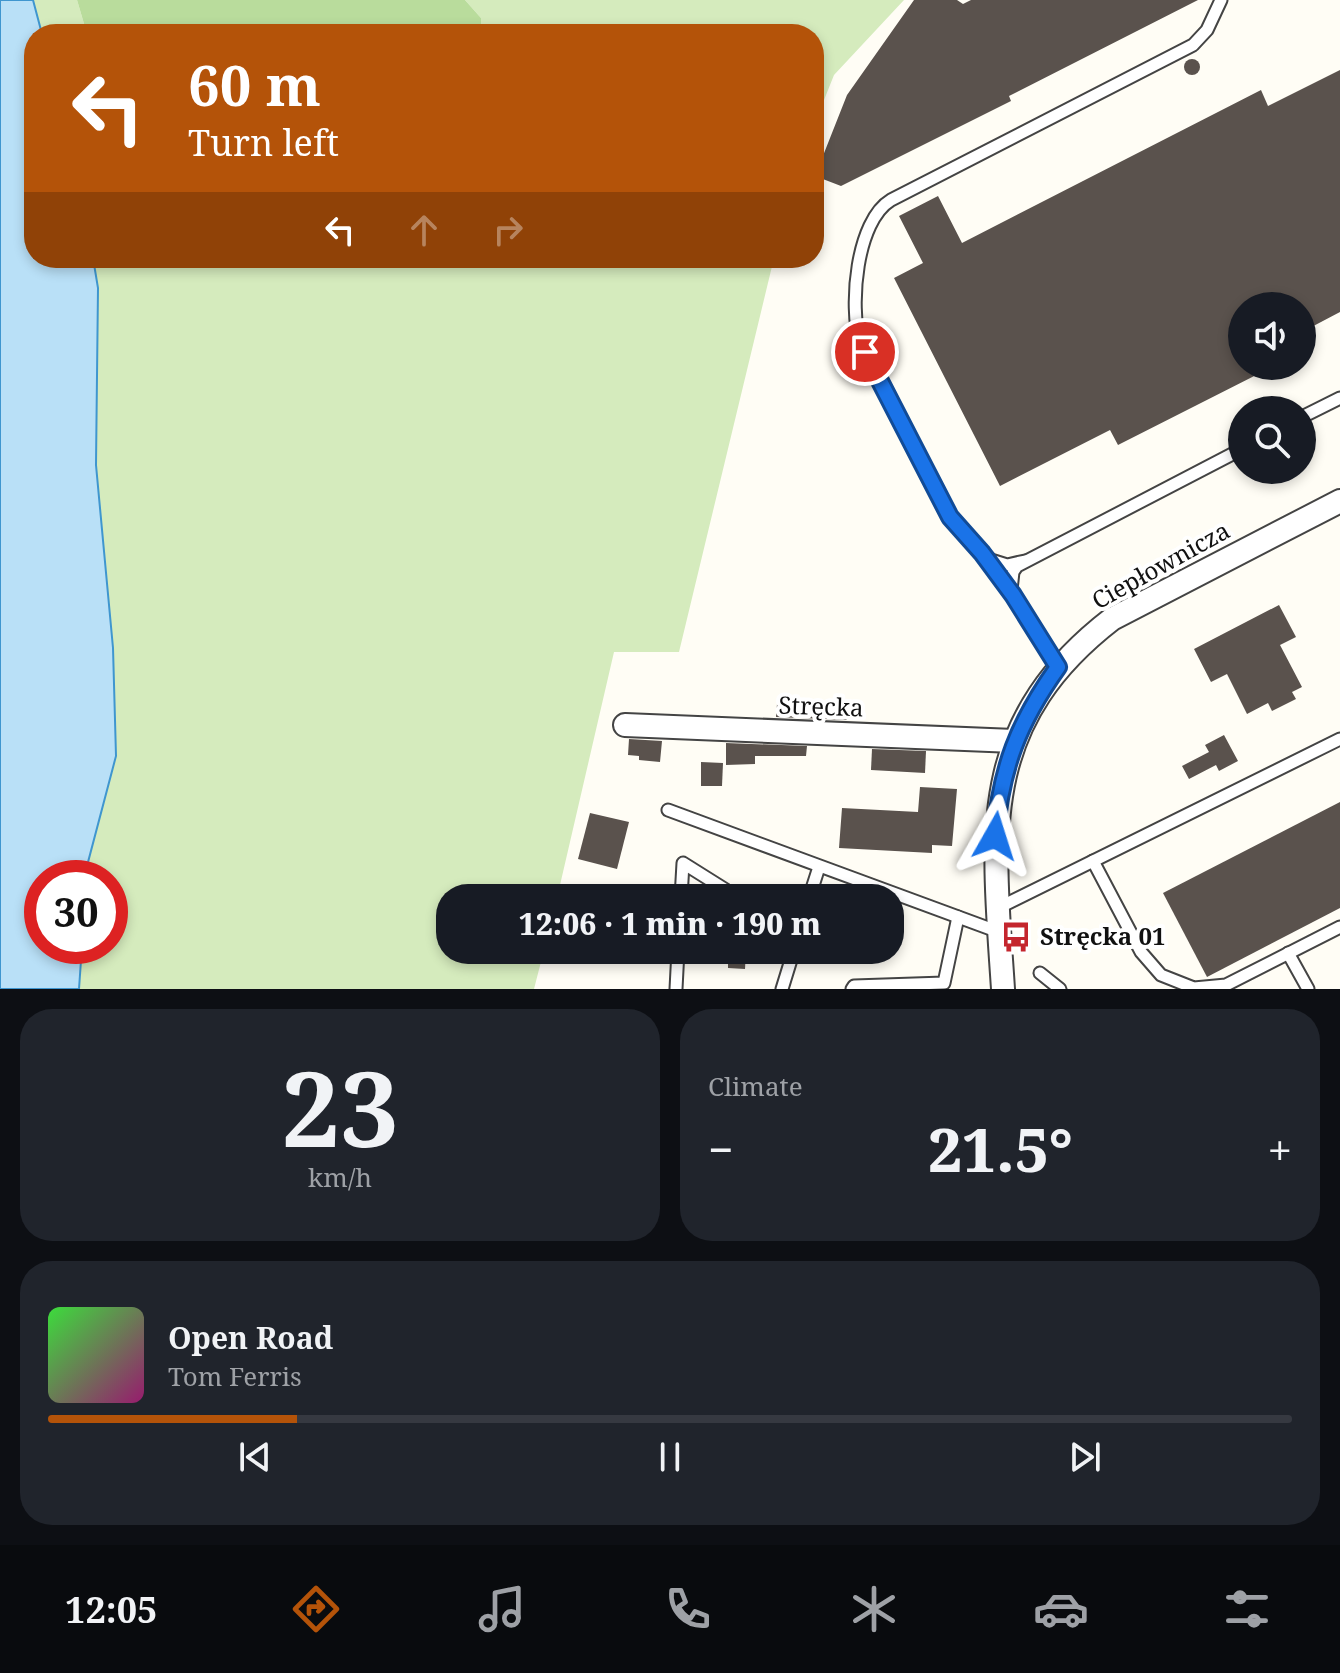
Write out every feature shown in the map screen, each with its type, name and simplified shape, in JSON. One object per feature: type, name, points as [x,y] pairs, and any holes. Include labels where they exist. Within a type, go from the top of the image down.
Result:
[{"type":"street","name":"Ciepłownicza","points":[[1003,989],[995,836],[998,802],[1014,741],[1058,667],[1112,619],[1340,501]]},
{"type":"street","name":"Stręcka","points":[[625,725],[1014,741]]},
{"type":"lane","points":[[1058,667],[1013,595],[950,517],[860,343],[855,325],[855,291],[870,224],[882,205],[891,200],[1193,45],[1207,30],[1221,0]]},
{"type":"lane","points":[[1316,410],[1340,398]]},
{"type":"lane","points":[[982,553],[991,560],[1007,565],[1025,561],[1228,456]]},
{"type":"lane","points":[[1013,595],[1010,584],[1013,572],[1025,561]]},
{"type":"lane","points":[[998,908],[1340,739]]},
{"type":"lane","points":[[668,810],[999,932]]},
{"type":"lane","points":[[1093,861],[1141,952],[1161,975],[1194,989],[1226,985],[1340,927]]},
{"type":"lane","points":[[682,884],[683,863],[716,884]]},
{"type":"lane","points":[[814,884],[819,867]]},
{"type":"lane","points":[[852,989],[854,986],[944,986],[958,917]]},
{"type":"lane","points":[[1288,953],[1308,989]]},
{"type":"lane","points":[[676,989],[677,964]]},
{"type":"lane","points":[[782,989],[790,964]]},
{"type":"lane","points":[[1040,973],[1060,989]]},
{"type":"green space","points":[[33,0],[77,0],[84,24],[39,24]]},
{"type":"green space","points":[[77,0],[465,0],[481,18],[481,24],[84,24]]},
{"type":"green space","points":[[465,0],[904,0],[834,75],[824,100],[824,24],[481,24],[481,18]]},
{"type":"green space","points":[[95,268],[772,268],[679,652],[614,652],[560,884],[436,884],[436,964],[540,964],[534,989],[79,989],[81,964],[128,964],[128,860],[89,860],[113,648],[96,465],[98,288]]},
{"type":"water","points":[[0,0],[33,0],[39,24],[24,24],[24,268],[95,268],[98,288],[96,465],[113,648],[116,756],[89,860],[24,860],[24,964],[81,964],[79,989],[0,989]]},
{"type":"building","points":[[914,0],[957,0],[963,4],[971,0],[1198,0],[1009,96],[1011,101],[841,186],[824,179],[824,153],[847,95]]},
{"type":"building","points":[[1189,59],[1195,59],[1200,67],[1198,73],[1189,75],[1184,70],[1184,64]]},
{"type":"building","points":[[1340,70],[1340,312],[1316,325],[1316,292],[1228,292],[1228,380],[1246,380],[1118,445],[1110,430],[1000,486],[894,278],[923,263],[899,216],[938,196],[962,243],[1261,90],[1268,106]]},
{"type":"building","points":[[1279,605],[1296,637],[1280,645],[1302,687],[1292,692],[1296,699],[1272,711],[1268,703],[1247,714],[1227,674],[1211,682],[1194,649]]},
{"type":"building","points":[[777,704],[847,708],[847,720],[776,717]]},
{"type":"building","points":[[1224,735],[1238,761],[1219,771],[1216,765],[1189,779],[1182,766],[1209,752],[1205,745]]},
{"type":"building","points":[[629,739],[662,741],[660,762],[639,760],[639,756],[628,755]]},
{"type":"building","points":[[726,743],[807,746],[806,756],[755,756],[755,764],[726,765]]},
{"type":"building","points":[[872,749],[926,751],[925,773],[871,770]]},
{"type":"building","points":[[701,762],[723,763],[722,786],[701,786]]},
{"type":"building","points":[[920,787],[957,789],[952,846],[932,845],[932,853],[839,848],[842,808],[918,812]]},
{"type":"building","points":[[1340,802],[1340,908],[1207,977],[1163,893]]},
{"type":"building","points":[[590,813],[629,822],[617,869],[578,859]]},
{"type":"building","points":[[728,964],[745,964],[745,969],[728,968]]},
{"type":"place","name":"Stręcka 01","points":[[1016,937]]},
{"type":"route","points":[[865,352],[950,517],[1013,595],[1058,667],[1014,741],[998,802],[995,836]]}]
